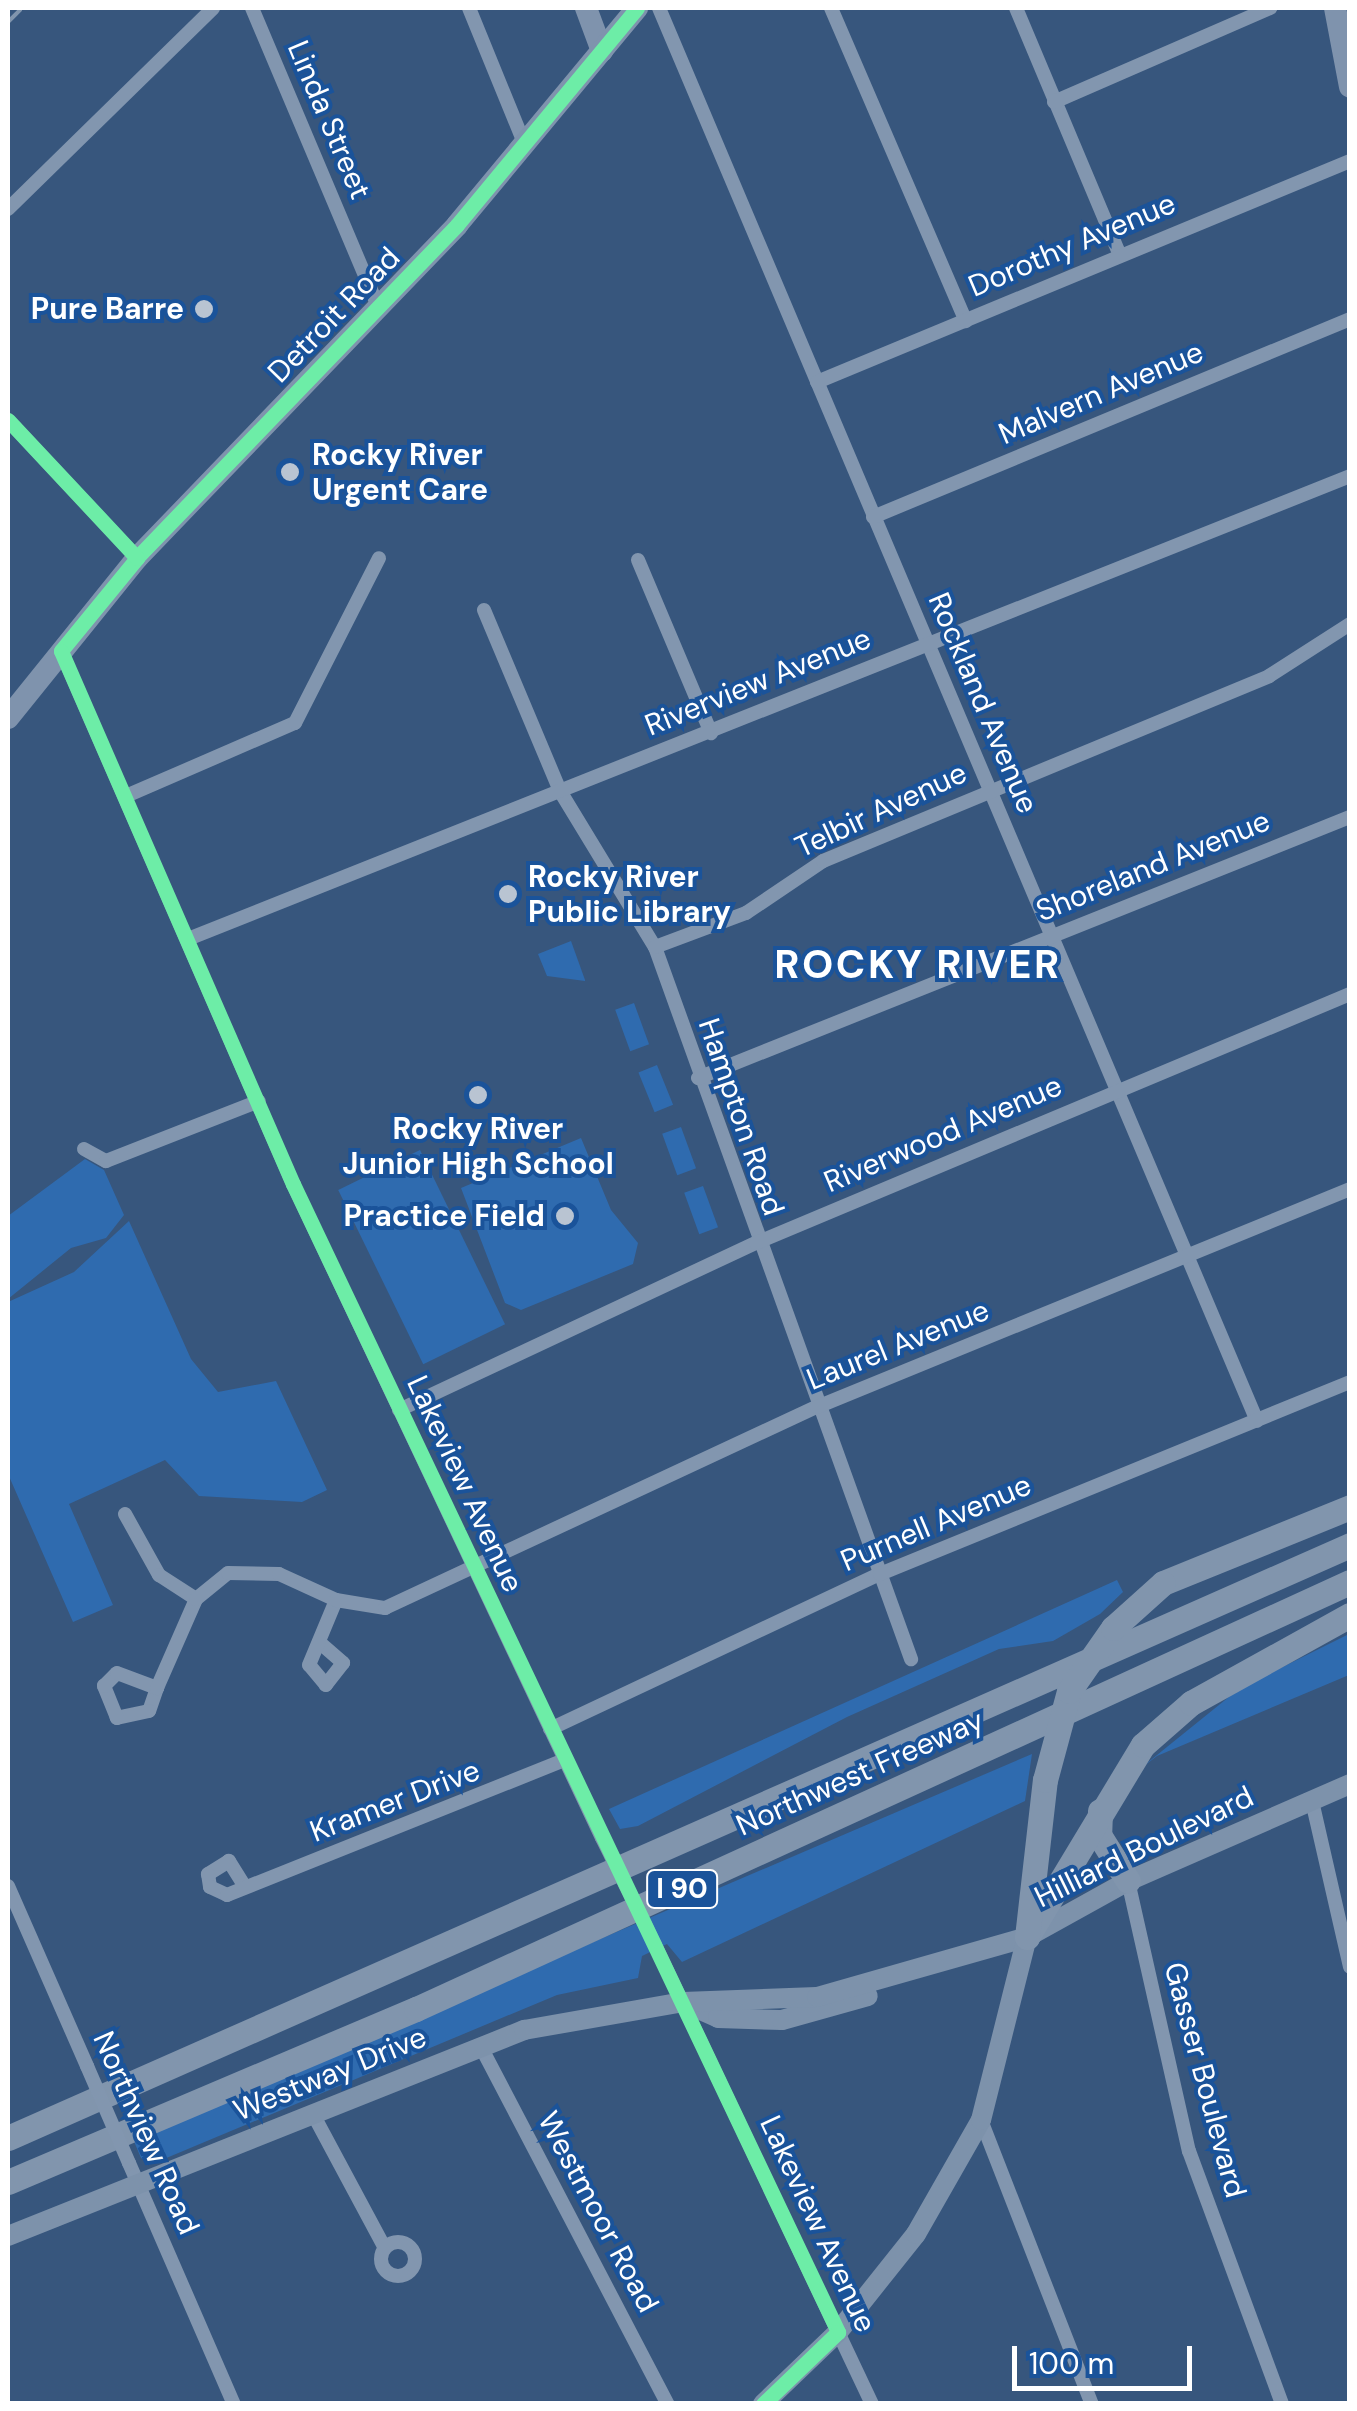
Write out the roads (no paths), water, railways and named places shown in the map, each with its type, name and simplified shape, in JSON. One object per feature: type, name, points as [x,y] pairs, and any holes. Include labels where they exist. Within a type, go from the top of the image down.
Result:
[{"type":"highway","points":[[1027,1937],[1046,1780],[1069,1692],[1113,1628],[1162,1583],[1350,1506]]},
{"type":"highway","name":"Northwest Freeway","points":[[8,2138],[1350,1544]]},
{"type":"highway","name":"Northwest Freeway","points":[[8,2182],[434,2001],[1350,1582]]},
{"type":"highway","points":[[1027,1937],[1052,1908],[1104,1796],[1192,1702],[1350,1615]]},
{"type":"highway","points":[[1104,1796],[1099,1835],[1128,1881]]},
{"type":"main road","points":[[586,8],[602,51]]},
{"type":"main road","name":"Detroit Road","points":[[8,718],[137,558],[379,309],[637,8]]},
{"type":"main road","points":[[1334,8],[1350,86]]},
{"type":"main road","name":"Hilliard Boulevard","points":[[763,2404],[838,2332],[916,2234],[980,2120],[1027,1937],[1128,1881],[1350,1784]]},
{"type":"main road","name":"Westway Drive","points":[[8,2236],[133,2172],[313,2114],[481,2047],[575,2018],[683,2002],[817,1998],[1027,1937]]},
{"type":"street","points":[[8,209],[213,8]]},
{"type":"street","name":"Linda Street","points":[[252,8],[379,309]]},
{"type":"street","points":[[468,8],[524,143]]},
{"type":"street","name":"Rockland Avenue","points":[[658,8],[1191,1256],[1257,1421]]},
{"type":"street","points":[[831,8],[966,320]]},
{"type":"street","points":[[1016,8],[1119,253]]},
{"type":"street","points":[[1054,102],[1270,8]]},
{"type":"street","name":"Dorothy Avenue","points":[[817,382],[1350,160]]},
{"type":"street","name":"Malvern Avenue","points":[[873,517],[1350,319]]},
{"type":"street","points":[[8,420],[137,558]]},
{"type":"street","name":"Riverview Avenue","points":[[188,939],[711,734],[926,642],[1350,476]]},
{"type":"street","points":[[126,796],[294,723],[378,558]]},
{"type":"street","points":[[638,560],[711,734]]},
{"type":"street","name":"Hampton Road","points":[[484,610],[560,790],[655,947],[756,1242],[911,1660]]},
{"type":"street","name":"Telbir Avenue","points":[[655,947],[746,913],[823,861],[1269,676],[1350,624]]},
{"type":"street","name":"Lakeview Avenue","points":[[62,650],[259,1102],[399,1410],[872,2404]]},
{"type":"street","name":"Shoreland Avenue","points":[[698,1078],[1350,816]]},
{"type":"street","name":"Riverwood Avenue","points":[[399,1410],[756,1242],[1350,994]]},
{"type":"street","points":[[84,1149],[106,1160],[259,1102]]},
{"type":"street","name":"Laurel Avenue","points":[[196,1599],[228,1573],[253,1568],[336,1600],[385,1608],[817,1407],[1350,1189]]},
{"type":"street","name":"Purnell Avenue","points":[[550,1729],[880,1574],[1350,1382]]},
{"type":"street","points":[[125,1514],[159,1574],[196,1599],[157,1688]]},
{"type":"street","points":[[318,1642],[336,1600]]},
{"type":"street","name":"Kramer Drive","points":[[242,1882],[454,1810],[565,1760]]},
{"type":"street","points":[[1312,1801],[1350,1967]]},
{"type":"street","name":"Gasser Boulevard","points":[[1128,1881],[1189,2151],[1282,2404]]},
{"type":"street","name":"Northview Road","points":[[8,1886],[234,2404]]},
{"type":"street","name":"Westmoor Road","points":[[481,2047],[668,2404]]},
{"type":"street","points":[[313,2114],[385,2248]]},
{"type":"street","points":[[980,2120],[1092,2404]]},
{"type":"railway","points":[[8,22],[22,8]]},
{"type":"place","name":"Pure Barre","points":[[204,309]]},
{"type":"place","name":"Rocky River Urgent Care","points":[[290,472]]},
{"type":"place","name":"Rocky River Public Library","points":[[508,894]]},
{"type":"place","name":"Rocky River Junior High School","points":[[478,1095]]},
{"type":"place","name":"Practice Field","points":[[565,1216]]},
{"type":"district","name":"ROCKY RIVER","points":[[918,964]]}]
